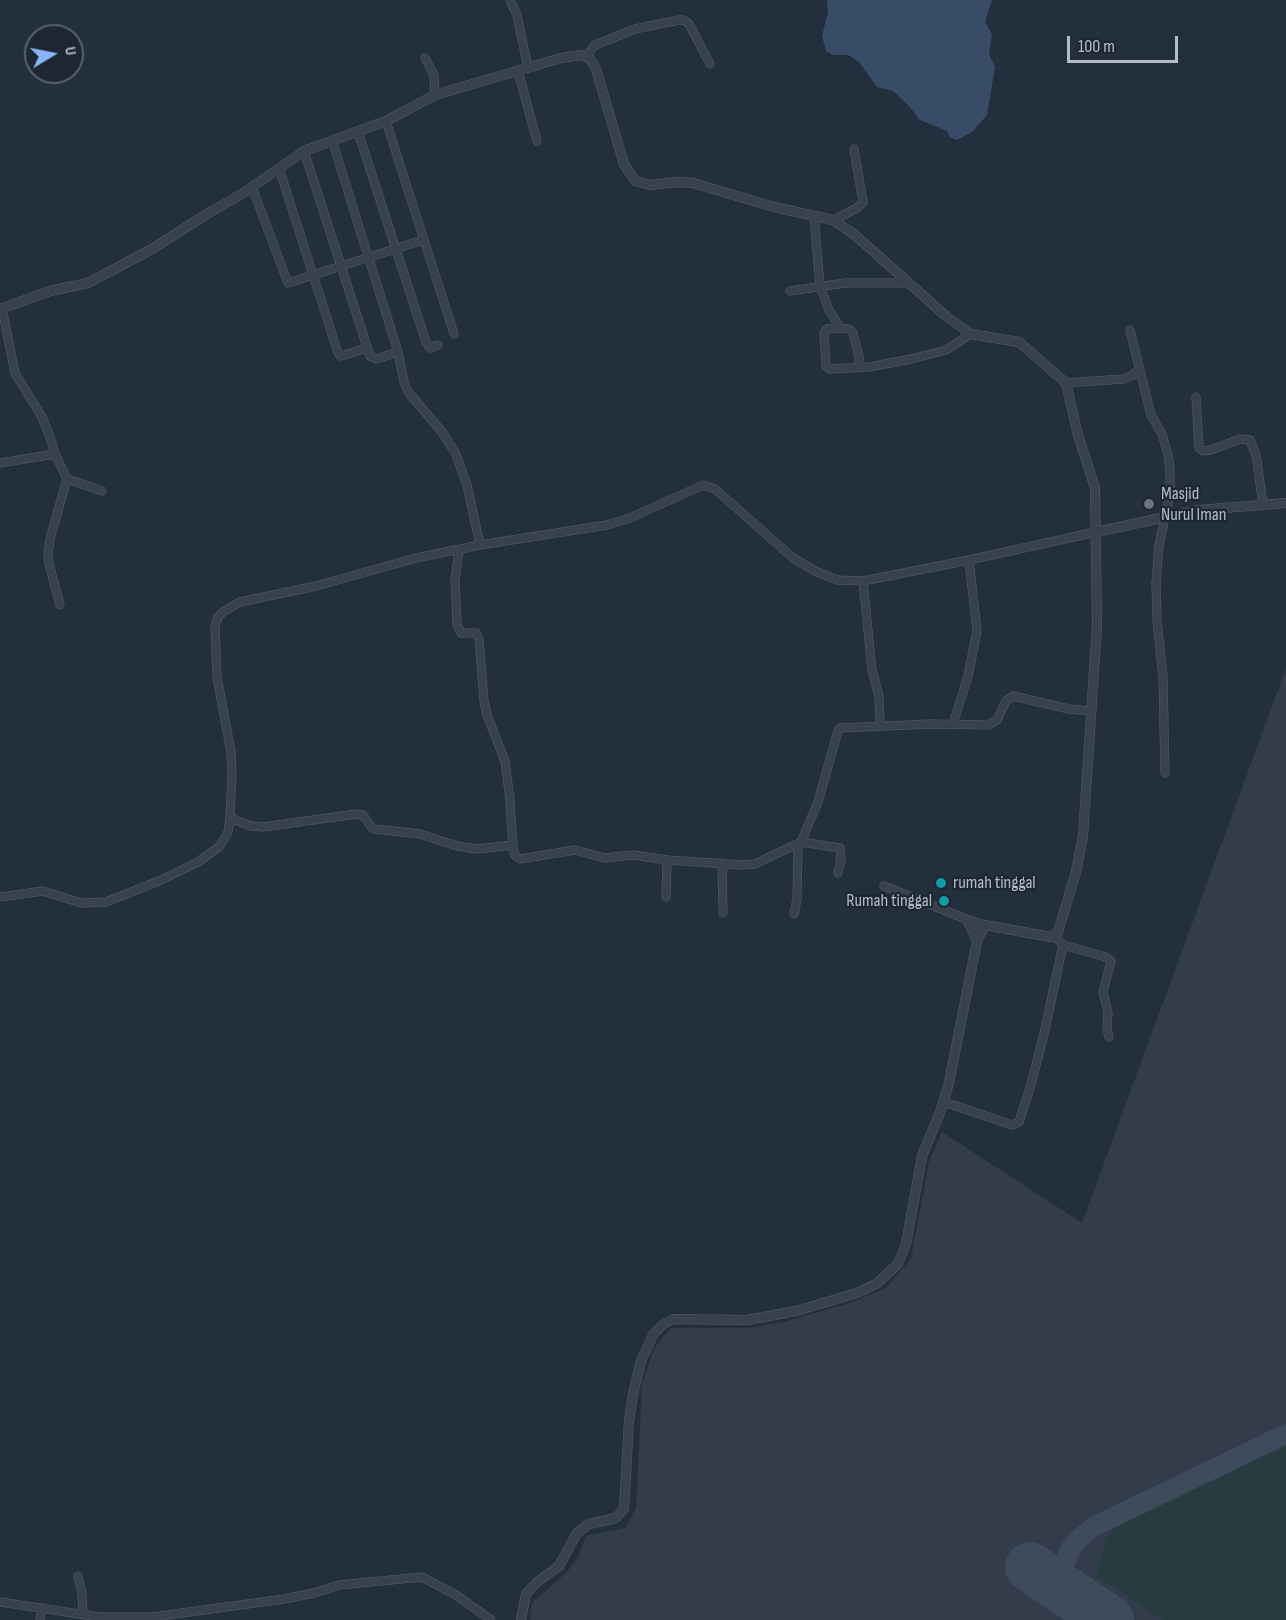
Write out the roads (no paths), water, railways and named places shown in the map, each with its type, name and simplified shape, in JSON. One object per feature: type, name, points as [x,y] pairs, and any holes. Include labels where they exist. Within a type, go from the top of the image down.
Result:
[{"type":"street","points":[[510,0],[517,15],[528,68]]},
{"type":"street","points":[[60,605],[48,553],[67,479],[42,417],[15,373],[1,309],[50,291],[88,284],[152,249],[252,187],[304,151],[386,121],[435,95],[561,58],[586,56],[595,45],[635,29],[679,20],[684,20],[689,24],[710,64]]},
{"type":"street","points":[[586,56],[596,69],[624,164],[635,181],[650,185],[693,183],[774,207],[833,220],[855,235],[939,311],[971,334],[1019,342],[1065,383],[1095,488],[1097,639],[1080,854],[1055,936]]},
{"type":"street","points":[[425,58],[434,75],[435,95]]},
{"type":"street","points":[[518,71],[537,141]]},
{"type":"street","points":[[386,121],[454,334]]},
{"type":"street","points":[[358,132],[428,346],[430,348],[438,345]]},
{"type":"street","points":[[332,140],[398,352],[400,371],[409,393],[442,432],[456,454],[467,484],[480,545]]},
{"type":"street","points":[[833,220],[857,208],[863,202],[854,149]]},
{"type":"street","points":[[304,151],[366,348],[374,359],[398,352]]},
{"type":"street","points":[[279,168],[338,353],[343,356],[366,348]]},
{"type":"street","points":[[252,187],[287,283],[423,240]]},
{"type":"street","points":[[814,216],[820,286],[829,310],[840,328]]},
{"type":"street","points":[[790,291],[845,284],[907,283]]},
{"type":"street","points":[[859,367],[853,333],[849,329],[840,328],[825,330],[827,368],[859,367],[899,362],[946,350],[971,334]]},
{"type":"street","points":[[1130,330],[1151,415],[1162,434],[1168,454],[1171,484],[1159,545],[1156,583],[1163,677],[1164,773]]},
{"type":"street","points":[[1065,383],[1124,378],[1133,375],[1138,369]]},
{"type":"street","points":[[1196,397],[1199,448],[1203,451],[1212,450],[1240,439],[1250,440],[1257,455],[1263,504]]},
{"type":"street","points":[[0,463],[55,454]]},
{"type":"street","points":[[67,479],[102,491]]},
{"type":"street","points":[[0,897],[43,891],[81,903],[98,903],[114,899],[159,881],[207,857],[224,839],[231,818],[231,753],[221,701],[215,626],[218,617],[240,602],[316,586],[408,560],[480,545],[607,525],[630,518],[691,489],[707,485],[722,495],[805,566],[838,580],[863,581],[1166,516],[1199,510],[1286,503]]},
{"type":"street","points":[[459,550],[455,586],[457,624],[460,632],[476,633],[479,639],[485,708],[506,766],[515,855],[520,859],[575,850],[605,858],[629,855],[743,865],[755,864],[800,844],[840,848],[841,859],[838,873]]},
{"type":"street","points":[[953,724],[968,676],[977,631],[969,560]]},
{"type":"street","points":[[863,581],[872,670],[879,696],[880,725]]},
{"type":"street","points":[[794,914],[800,844],[818,802],[839,729],[880,725],[993,724],[1006,701],[1013,696],[1069,709],[1090,711]]},
{"type":"street","points":[[231,818],[263,827],[356,813],[364,816],[375,830],[420,834],[457,846],[477,849],[513,845]]},
{"type":"street","points":[[666,897],[668,860]]},
{"type":"street","points":[[722,863],[723,914]]},
{"type":"street","points":[[884,886],[985,925],[1042,936],[1055,936]]},
{"type":"street","points":[[966,919],[977,941]]},
{"type":"street","points":[[521,1620],[526,1593],[536,1582],[559,1566],[577,1533],[589,1524],[616,1518],[624,1509],[629,1420],[633,1394],[641,1361],[657,1330],[674,1319],[747,1320],[796,1311],[857,1293],[885,1277],[898,1264],[904,1250],[920,1165],[944,1102],[977,941],[985,925]]},
{"type":"street","points":[[1055,936],[1062,945],[1106,957],[1111,961],[1103,992],[1108,1013],[1109,1037]]},
{"type":"street","points":[[944,1102],[1012,1125],[1019,1122],[1044,1034],[1062,945]]},
{"type":"street","points":[[78,1576],[82,1594],[82,1614]]},
{"type":"street","points":[[0,1602],[99,1617],[175,1616],[284,1599],[339,1585],[422,1577],[462,1599],[491,1620]]},
{"type":"street","points":[[40,1620],[42,1608]]},
{"type":"water","points":[[827,0],[992,0],[985,22],[992,34],[989,54],[995,67],[987,115],[972,132],[957,140],[950,137],[947,131],[920,120],[893,91],[877,87],[859,62],[848,55],[833,55],[826,51],[822,36],[828,12]]},
{"type":"place","name":"Masjid Nurul Iman","points":[[1149,504]]},
{"type":"place","name":"rumah tinggal","points":[[941,883]]},
{"type":"place","name":"Rumah tinggal","points":[[944,901]]}]
